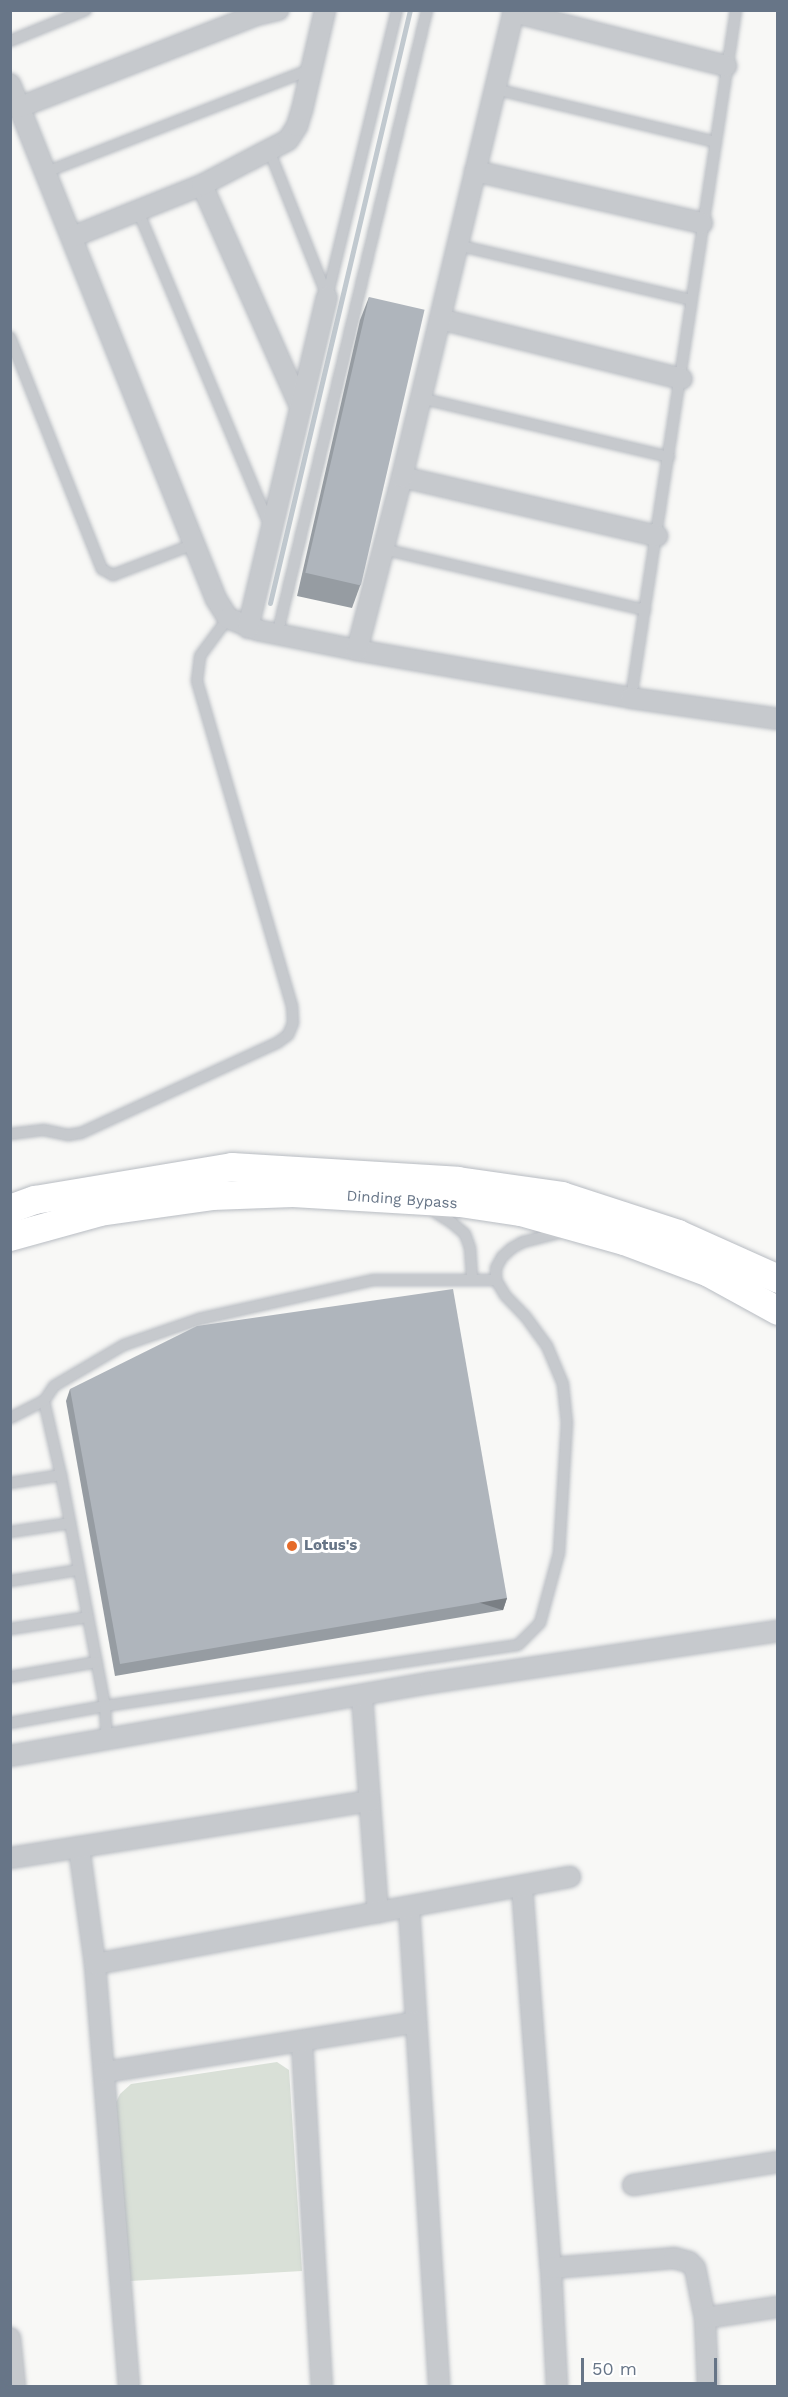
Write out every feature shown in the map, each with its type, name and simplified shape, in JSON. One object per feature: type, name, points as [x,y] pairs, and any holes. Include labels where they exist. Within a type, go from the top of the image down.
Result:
[{"type":"main road","name":"Dinding Bypass","points":[[10,1209],[35,1200],[232,1167],[458,1181],[562,1196],[678,1234],[777,1279]]},
{"type":"main road","name":"Dinding Bypass","points":[[10,1237],[100,1212],[212,1196],[293,1193],[414,1200],[520,1212],[581,1227],[709,1273],[777,1311]]},
{"type":"street","points":[[20,107],[256,15],[278,10]]},
{"type":"street","points":[[72,237],[202,185],[288,140],[297,126],[325,10]]},
{"type":"street","points":[[357,650],[402,477],[435,323],[457,245],[514,11],[726,66]]},
{"type":"street","points":[[10,84],[194,544],[221,610],[228,618],[248,628],[357,650],[631,698],[777,718]]},
{"type":"street","points":[[475,171],[702,223]]},
{"type":"street","points":[[202,185],[299,404]]},
{"type":"street","points":[[248,628],[299,404],[327,297]]},
{"type":"street","points":[[435,323],[682,379]]},
{"type":"street","points":[[402,477],[657,536]]},
{"type":"street","points":[[678,1234],[737,1250],[777,1268]]},
{"type":"street","points":[[10,1756],[362,1696],[428,1671],[777,1631]]},
{"type":"street","points":[[362,1696],[378,1912]]},
{"type":"street","points":[[10,1858],[370,1801]]},
{"type":"street","points":[[78,1847],[95,1964],[129,2386]]},
{"type":"street","points":[[95,1964],[570,1877]]},
{"type":"street","points":[[522,1886],[551,2268],[557,2386]]},
{"type":"street","points":[[409,1906],[439,2386]]},
{"type":"street","points":[[105,2072],[416,2022]]},
{"type":"street","points":[[302,2042],[322,2386]]},
{"type":"street","points":[[633,2185],[777,2162]]},
{"type":"street","points":[[551,2268],[682,2259],[695,2268],[705,2318],[708,2386]]},
{"type":"street","points":[[705,2318],[777,2307]]},
{"type":"street","points":[[10,2338],[15,2386]]},
{"type":"lane","points":[[10,41],[86,10]]},
{"type":"lane","points":[[327,297],[397,10]]},
{"type":"lane","points":[[277,635],[361,308],[427,10]]},
{"type":"lane","points":[[631,698],[682,379],[702,223],[736,10]]},
{"type":"lane","points":[[46,172],[311,69]]},
{"type":"lane","points":[[495,90],[715,142]]},
{"type":"lane","points":[[269,150],[327,297]]},
{"type":"lane","points":[[138,211],[271,529]]},
{"type":"lane","points":[[457,245],[692,300]]},
{"type":"lane","points":[[10,337],[102,569],[113,575],[194,544]]},
{"type":"lane","points":[[420,398],[669,457]]},
{"type":"lane","points":[[383,549],[645,610]]},
{"type":"lane","points":[[10,1134],[44,1130],[68,1135],[81,1133],[277,1043],[288,1035],[293,1023],[292,1006],[197,681],[200,656],[228,618]]},
{"type":"lane","points":[[414,1200],[452,1223],[465,1234],[470,1248],[472,1280]]},
{"type":"lane","points":[[10,1723],[105,1706],[428,1671],[518,1645],[540,1623],[559,1553],[567,1423],[562,1384],[547,1346],[496,1280],[496,1268],[502,1257],[523,1242],[581,1227]]},
{"type":"lane","points":[[10,1418],[44,1401],[54,1386],[124,1345],[199,1318],[374,1280],[496,1280]]},
{"type":"lane","points":[[44,1401],[61,1475],[97,1662],[105,1706],[107,1739]]},
{"type":"lane","points":[[10,1483],[61,1475]]},
{"type":"lane","points":[[10,1533],[70,1523]]},
{"type":"lane","points":[[10,1581],[79,1570]]},
{"type":"lane","points":[[10,1629],[88,1617]]},
{"type":"lane","points":[[10,1677],[97,1662]]},
{"type":"shaded area","points":[[277,2062],[289,2070],[302,2271],[130,2281],[115,2104],[120,2094],[131,2084]]},
{"type":"building","points":[[369,297],[425,310],[361,586],[305,573]]},
{"type":"building","name":"Lotus's","points":[[453,1289],[507,1598],[120,1664],[70,1389],[197,1326]]},
{"type":"waterway","points":[[270,603],[410,10]]},
{"type":"place","name":"Lotus's","points":[[292,1546]]}]
